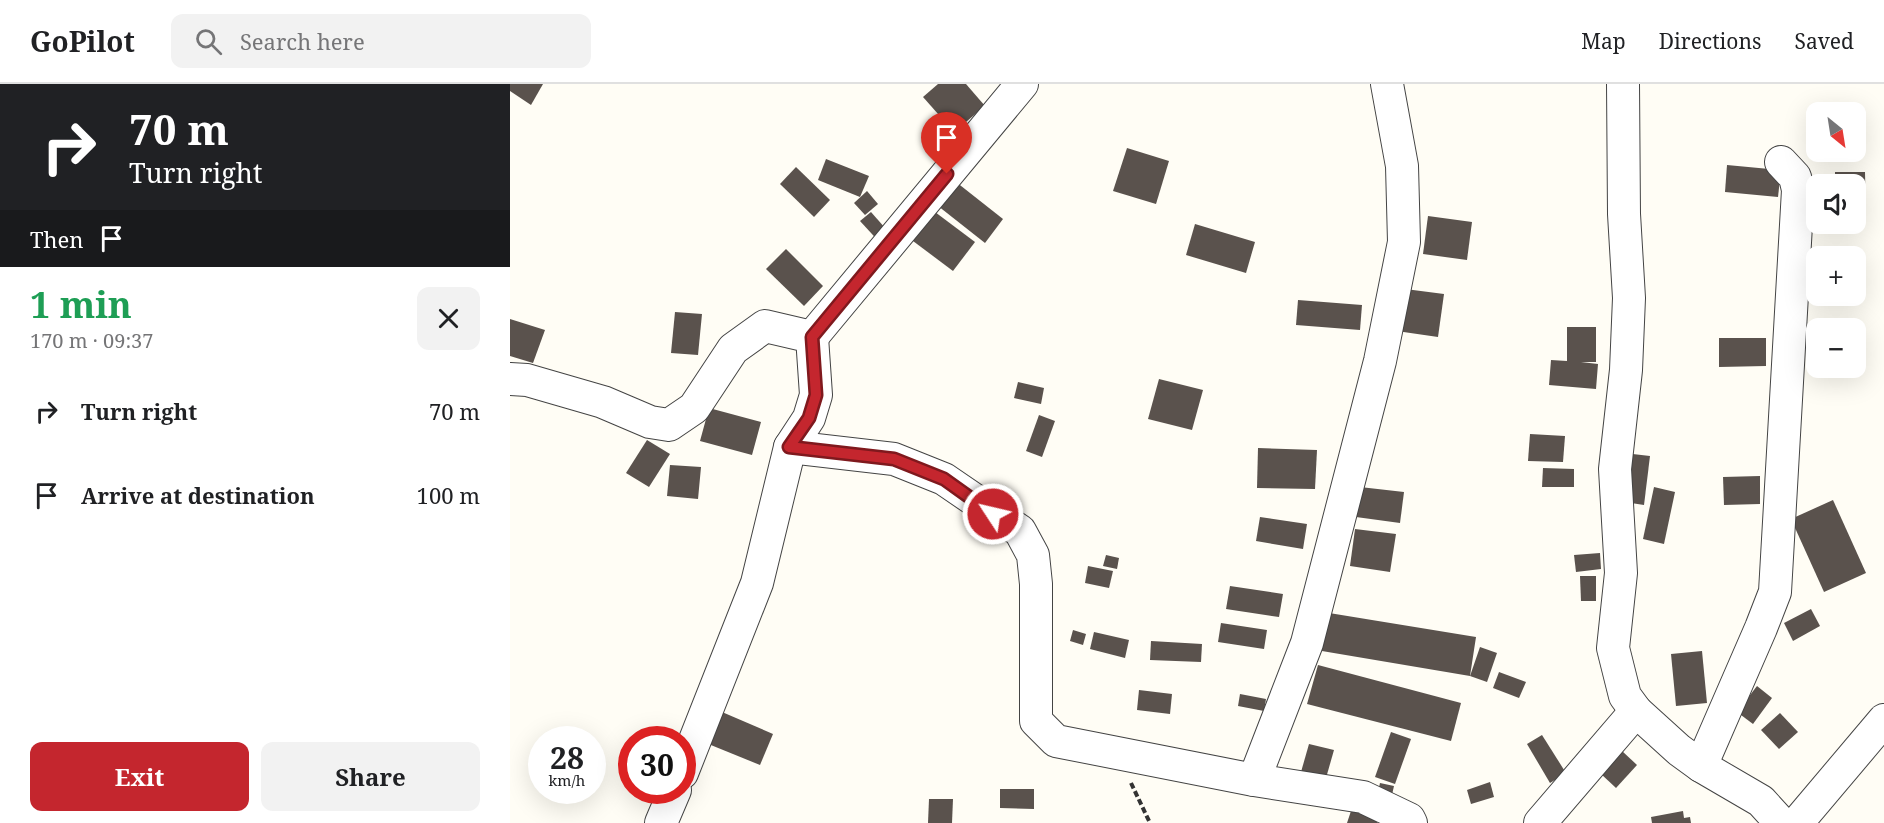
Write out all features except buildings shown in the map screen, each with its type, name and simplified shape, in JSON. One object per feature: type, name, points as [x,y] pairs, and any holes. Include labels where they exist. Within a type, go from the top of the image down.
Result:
[{"type":"street","points":[[696,738],[757,583],[789,447],[809,418],[816,395],[812,337],[1022,84]]},
{"type":"street","points":[[1254,780],[1307,643],[1380,361],[1404,242],[1402,166],[1387,84]]},
{"type":"street","points":[[1623,84],[1624,214],[1629,298],[1626,370],[1615,469],[1621,573],[1613,648],[1625,696],[1636,711],[1679,750],[1701,766],[1761,801],[1780,823]]},
{"type":"street","points":[[1701,766],[1775,592],[1798,190],[1795,177],[1781,162]]},
{"type":"street","points":[[510,379],[527,380],[603,402],[650,422],[669,425],[694,408],[733,349],[765,326],[812,337]]},
{"type":"street","points":[[789,447],[894,459],[944,479],[1020,531],[1033,555],[1036,584],[1036,721],[1056,741],[1254,780],[1363,796],[1409,819],[1412,823]]},
{"type":"street","points":[[1540,823],[1636,711]]},
{"type":"street","points":[[1797,823],[1884,720]]},
{"type":"street","points":[[661,823],[669,804]]},
{"type":"path","points":[[1118,753],[1150,823]]},
{"type":"route","points":[[947,174],[812,337],[816,395],[809,418],[789,447],[894,459],[944,479],[993,514]]}]
